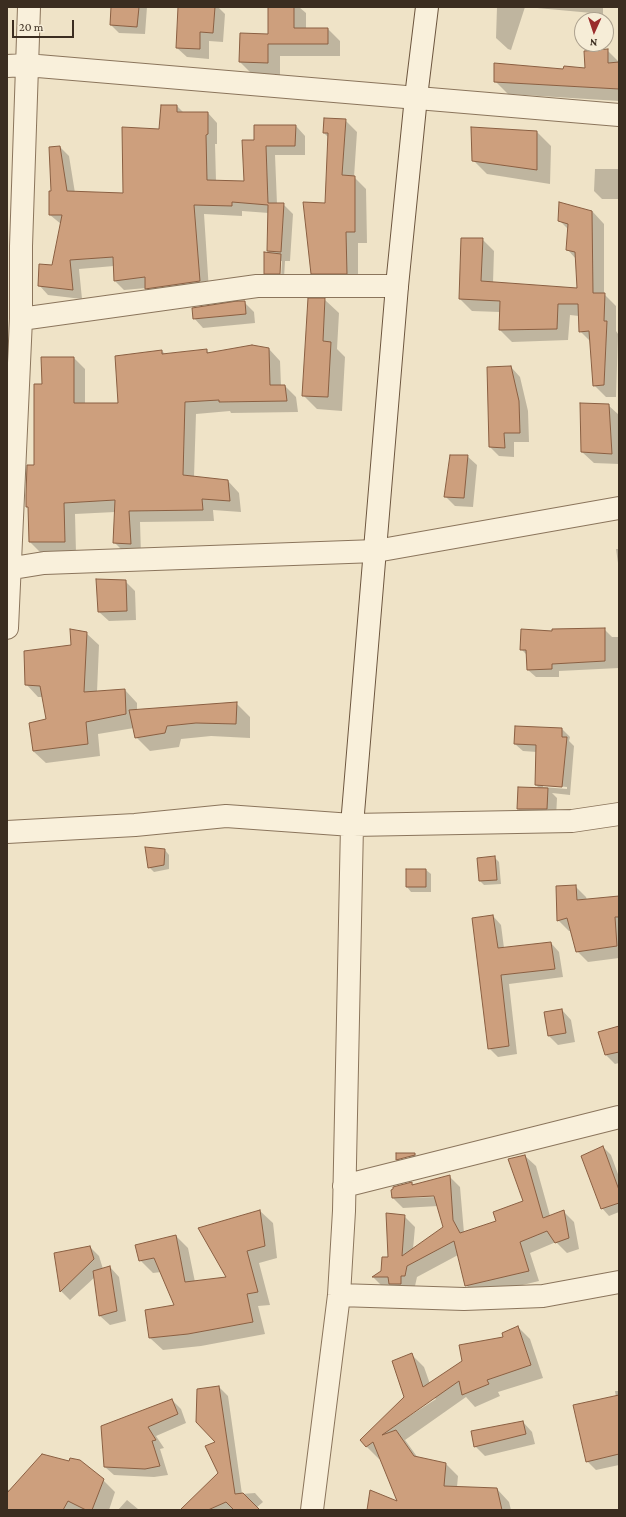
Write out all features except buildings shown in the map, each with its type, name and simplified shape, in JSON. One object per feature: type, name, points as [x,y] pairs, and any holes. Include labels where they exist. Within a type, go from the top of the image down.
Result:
[{"type":"street","points":[[7,628],[8,569],[20,319],[14,246],[17,66],[29,7]]},
{"type":"street","points":[[312,1510],[339,1295],[344,1186],[352,825],[397,286],[416,97],[427,7]]},
{"type":"street","points":[[17,66],[416,97],[619,116]]},
{"type":"street","points":[[20,319],[257,286],[397,286]]},
{"type":"street","points":[[8,569],[44,563],[376,551],[619,508]]},
{"type":"street","points":[[7,832],[135,825],[226,816],[352,825],[572,821],[619,814]]},
{"type":"street","points":[[344,1186],[619,1116]]},
{"type":"street","points":[[339,1295],[464,1299],[543,1296],[619,1282]]}]
